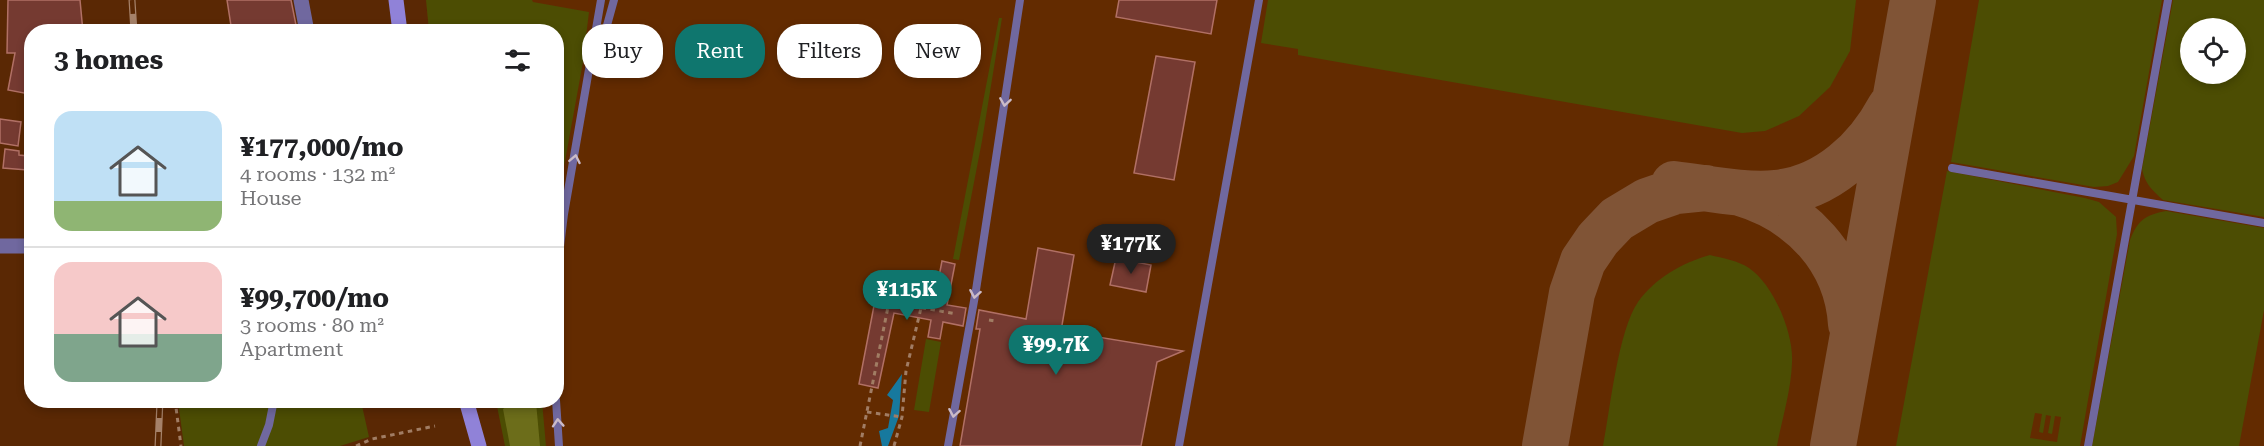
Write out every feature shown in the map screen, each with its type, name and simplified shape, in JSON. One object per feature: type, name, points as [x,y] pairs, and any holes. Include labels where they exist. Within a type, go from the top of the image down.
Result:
[{"type":"main road","points":[[396,0],[399,24]]},
{"type":"main road","points":[[468,408],[479,446]]},
{"type":"street","points":[[301,0],[306,24]]},
{"type":"street","points":[[0,246],[24,246]]},
{"type":"lane","points":[[564,214],[601,0]]},
{"type":"lane","points":[[585,103],[614,0]]},
{"type":"lane","points":[[1179,446],[1259,0]]},
{"type":"lane","points":[[2088,446],[2168,0]]},
{"type":"lane","points":[[948,446],[976,290],[1021,1]]},
{"type":"lane","points":[[1952,168],[2264,223]]},
{"type":"lane","points":[[261,446],[272,408]]},
{"type":"lane","points":[[557,408],[559,446]]},
{"type":"path","points":[[860,446],[889,302],[957,314]]},
{"type":"path","points":[[894,446],[902,417],[906,370],[921,308]]},
{"type":"path","points":[[990,320],[995,321]]},
{"type":"path","points":[[176,408],[181,446]]},
{"type":"path","points":[[867,412],[902,417]]},
{"type":"path","points":[[356,446],[372,439],[435,426]]},
{"type":"shaded area","points":[[426,0],[2264,0],[2264,446],[505,446],[497,408],[564,408],[564,24],[428,24]]},
{"type":"shaded area","points":[[426,0],[532,0],[589,12],[588,24],[582,24],[582,68],[564,166],[564,24],[428,24]]},
{"type":"shaded area","points":[[1268,0],[1856,0],[1850,51],[1830,87],[1799,116],[1765,131],[1742,133],[1298,55],[1298,49],[1261,43]]},
{"type":"shaded area","points":[[1979,0],[2162,0],[2134,156],[2118,182],[2108,186],[2094,187],[1951,162]]},
{"type":"shaded area","points":[[2173,0],[2264,0],[2264,217],[2163,200],[2145,179],[2142,169]]},
{"type":"shaded area","points":[[999,18],[1002,18],[982,141],[959,260],[953,259]]},
{"type":"shaded area","points":[[1947,171],[2085,198],[2099,202],[2116,217],[2117,234],[2080,446],[1896,446]],"holes":[[[2035,413],[2042,414],[2039,432],[2043,433],[2046,415],[2051,416],[2048,433],[2052,434],[2055,416],[2061,417],[2057,442],[2030,438]]]},
{"type":"shaded area","points":[[2166,211],[2264,228],[2264,310],[2239,446],[2092,446],[2130,240],[2139,223],[2153,214]]},
{"type":"shaded area","points":[[1710,255],[1740,263],[1758,276],[1774,298],[1786,325],[1790,338],[1792,363],[1777,446],[1603,446],[1620,351],[1631,315],[1638,302],[1652,286],[1670,272]]},
{"type":"shaded area","points":[[926,339],[941,342],[929,412],[914,410]]},
{"type":"shaded area","points":[[179,408],[363,408],[369,437],[340,446],[184,446]]},
{"type":"shaded area","points":[[497,408],[543,408],[546,446],[505,446]]},
{"type":"shaded area","points":[[537,408],[540,446],[510,446],[503,409]]},
{"type":"water","points":[[902,374],[899,416],[888,446],[882,446],[879,431],[888,428],[893,400],[887,395]]},
{"type":"building","points":[[8,0],[80,0],[82,24],[24,24],[24,93],[8,90],[15,53],[7,53]]},
{"type":"building","points":[[227,0],[291,0],[296,24],[231,24]]},
{"type":"building","points":[[1119,0],[1217,0],[1211,34],[1116,17]]},
{"type":"building","points":[[1156,56],[1195,62],[1174,180],[1134,173]]},
{"type":"building","points":[[0,119],[21,122],[18,146],[0,143]]},
{"type":"building","points":[[5,149],[19,151],[19,155],[24,156],[24,170],[3,168]]},
{"type":"building","points":[[1038,248],[1074,255],[1061,331],[1183,351],[1157,362],[1141,446],[960,446],[980,329],[976,329],[979,310],[1026,319]]},
{"type":"building","points":[[1116,258],[1151,265],[1146,292],[1110,285]]},
{"type":"building","points":[[942,261],[955,264],[947,305],[966,308],[963,326],[943,322],[940,339],[928,337],[931,320],[894,313],[878,388],[859,384],[877,290],[934,302]]},
{"type":"taxiway","points":[[1833,446],[1913,0]]},
{"type":"taxiway","points":[[1674,184],[1738,193],[1764,194],[1795,190],[1812,184],[1844,164],[1857,152],[1870,138],[1890,107]]},
{"type":"taxiway","points":[[1545,446],[1572,293],[1583,261],[1598,239],[1617,219],[1647,201],[1676,191],[1706,188]]},
{"type":"taxiway","points":[[1740,193],[1783,212],[1817,241],[1841,279],[1848,300],[1851,324]]},
{"type":"railway","points":[[132,0],[134,24]]},
{"type":"railway","points":[[158,446],[160,408]]}]
